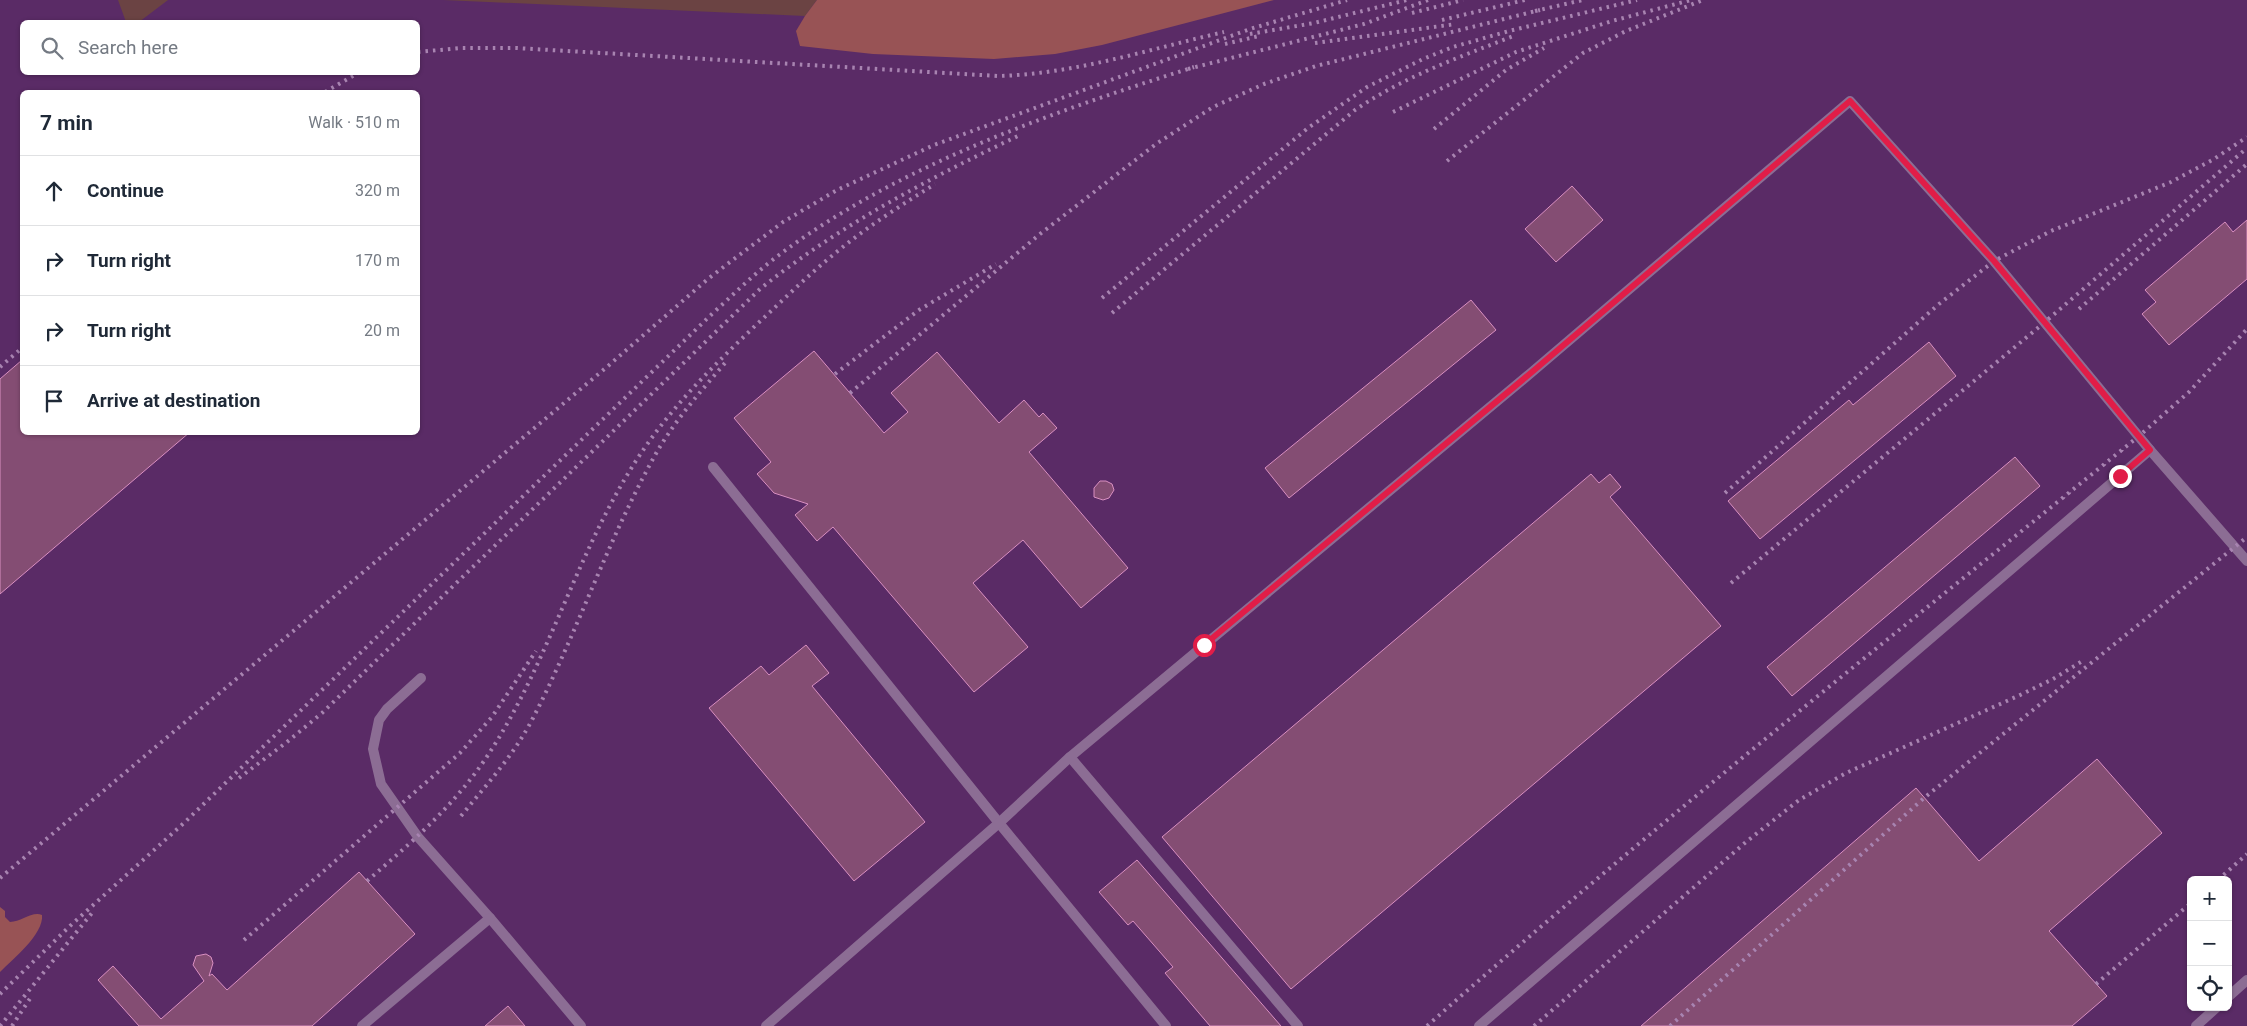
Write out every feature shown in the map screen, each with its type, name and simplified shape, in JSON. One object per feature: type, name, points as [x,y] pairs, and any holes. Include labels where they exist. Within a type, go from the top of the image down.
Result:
[{"type":"lane","points":[[766,1026],[999,823],[1070,757],[1532,372],[1850,101],[1994,261],[2150,450],[2247,561]]},
{"type":"lane","points":[[1479,1026],[2150,450]]},
{"type":"lane","points":[[713,467],[999,823],[1166,1026]]},
{"type":"lane","points":[[421,678],[387,709],[379,720],[373,749],[377,775],[386,793],[418,837],[490,918],[581,1026]]},
{"type":"lane","points":[[1070,757],[1298,1026]]},
{"type":"lane","points":[[362,1026],[490,918]]},
{"type":"lane","points":[[2232,993],[2247,980]]},
{"type":"lane","points":[[2196,1026],[2213,1011]]},
{"type":"shaded area","points":[[118,0],[168,0],[142,20],[125,20]]},
{"type":"shaded area","points":[[443,0],[817,0],[805,16]]},
{"type":"shaded area","points":[[817,0],[1274,0],[1102,45],[1055,54],[994,59],[873,54],[800,46],[796,31]]},
{"type":"shaded area","points":[[0,907],[5,911],[5,917],[10,922],[34,914],[42,915],[38,930],[33,938],[0,972]]},
{"type":"building","points":[[1572,186],[1603,220],[1556,262],[1525,229]]},
{"type":"building","points":[[2247,220],[2247,279],[2169,345],[2142,314],[2156,302],[2145,290],[2225,222],[2233,232]]},
{"type":"building","points":[[1471,300],[1496,330],[1289,498],[1265,468]]},
{"type":"building","points":[[1929,342],[1956,376],[1760,539],[1728,501],[1849,400],[1853,405]]},
{"type":"building","points":[[814,351],[884,433],[908,412],[891,393],[937,352],[999,423],[1024,400],[1039,417],[1043,413],[1057,428],[1029,452],[1128,568],[1081,608],[1023,540],[973,583],[1028,647],[974,692],[833,527],[817,541],[795,515],[808,504],[774,493],[757,474],[771,462],[734,418]]},
{"type":"building","points":[[20,362],[20,435],[186,435],[0,594],[0,379]]},
{"type":"building","points":[[2015,457],[2040,486],[1792,696],[1767,667]]},
{"type":"building","points":[[1591,474],[1599,483],[1610,474],[1621,487],[1610,497],[1721,626],[1291,989],[1162,837]]},
{"type":"building","points":[[1100,481],[1112,484],[1114,490],[1109,498],[1103,500],[1094,497],[1094,488]]},
{"type":"building","points":[[806,645],[829,673],[812,686],[925,822],[854,881],[709,708],[761,666],[769,675]]},
{"type":"building","points":[[2097,759],[2162,833],[2049,931],[2107,996],[2072,1026],[1641,1026],[1916,788],[1979,861]]},
{"type":"building","points":[[1137,860],[1281,1026],[1210,1026],[1165,973],[1173,967],[1133,921],[1128,925],[1099,892]]},
{"type":"building","points":[[359,872],[415,934],[312,1026],[139,1026],[98,980],[113,966],[161,1019],[204,981],[193,965],[196,956],[206,954],[211,957],[213,963],[209,976],[212,974],[227,990]]},
{"type":"building","points":[[508,1006],[525,1026],[485,1026]]},
{"type":"railway","points":[[0,878],[608,366],[709,278],[783,222],[837,190],[934,145],[1250,29],[1347,0]]},
{"type":"railway","points":[[1250,34],[1314,23],[1407,0]]},
{"type":"railway","points":[[1188,69],[1364,24],[1428,0]]},
{"type":"railway","points":[[1412,13],[1463,0]]},
{"type":"railway","points":[[1442,20],[1525,0]]},
{"type":"railway","points":[[1535,11],[1583,0]]},
{"type":"railway","points":[[1102,298],[1308,128],[1367,87],[1423,59],[1453,47],[1509,31],[1637,0]]},
{"type":"railway","points":[[1393,112],[1516,52],[1612,21],[1691,0]]},
{"type":"railway","points":[[1447,161],[1583,53],[1626,31],[1703,0]]},
{"type":"railway","points":[[850,393],[1040,234],[1156,144],[1213,107],[1264,84],[1316,66],[1540,10]]},
{"type":"railway","points":[[1315,43],[1456,24]]},
{"type":"railway","points":[[420,52],[461,48],[516,48],[998,76],[1055,71],[1084,66],[1224,32]]},
{"type":"railway","points":[[1112,313],[1355,110],[1413,77],[1516,35]]},
{"type":"railway","points":[[1225,44],[1259,36]]},
{"type":"railway","points":[[1434,129],[1506,70],[1544,48]]},
{"type":"railway","points":[[0,994],[70,926],[185,822],[713,313],[779,255],[826,223],[875,194],[978,144],[1086,103],[1194,67]]},
{"type":"railway","points":[[328,90],[355,75]]},
{"type":"railway","points":[[239,778],[322,713],[760,289],[821,244],[886,204],[1020,135]]},
{"type":"railway","points":[[1725,493],[1939,304],[1994,261],[2051,231],[2171,182],[2214,159],[2247,137]]},
{"type":"railway","points":[[1731,583],[2045,322],[2247,148]]},
{"type":"railway","points":[[2079,309],[2247,164]]},
{"type":"railway","points":[[367,881],[447,807],[488,755],[527,686],[610,506],[642,451],[672,412],[720,360],[823,263],[870,226],[935,184]]},
{"type":"railway","points":[[835,374],[919,310],[996,264]]},
{"type":"railway","points":[[1427,1026],[1691,800],[2139,436],[2189,392],[2247,329]]},
{"type":"railway","points":[[0,367],[20,350]]},
{"type":"railway","points":[[461,816],[509,757],[526,732],[565,652],[624,516],[658,450],[681,416],[725,363]]},
{"type":"railway","points":[[1670,1026],[1924,798],[2247,537]]},
{"type":"railway","points":[[244,940],[460,753],[492,717],[536,651]]},
{"type":"railway","points":[[1534,1026],[1746,842],[1799,800],[1846,773],[2018,696],[2053,679],[2084,660]]},
{"type":"railway","points":[[2222,876],[2247,854]]},
{"type":"railway","points":[[2096,984],[2187,906]]},
{"type":"railway","points":[[0,1026],[92,913]]},
{"type":"railway","points":[[12,1026],[31,997]]},
{"type":"route","points":[[1204,645],[1532,372],[1850,101],[1994,261],[2150,450],[2120,476]]}]
